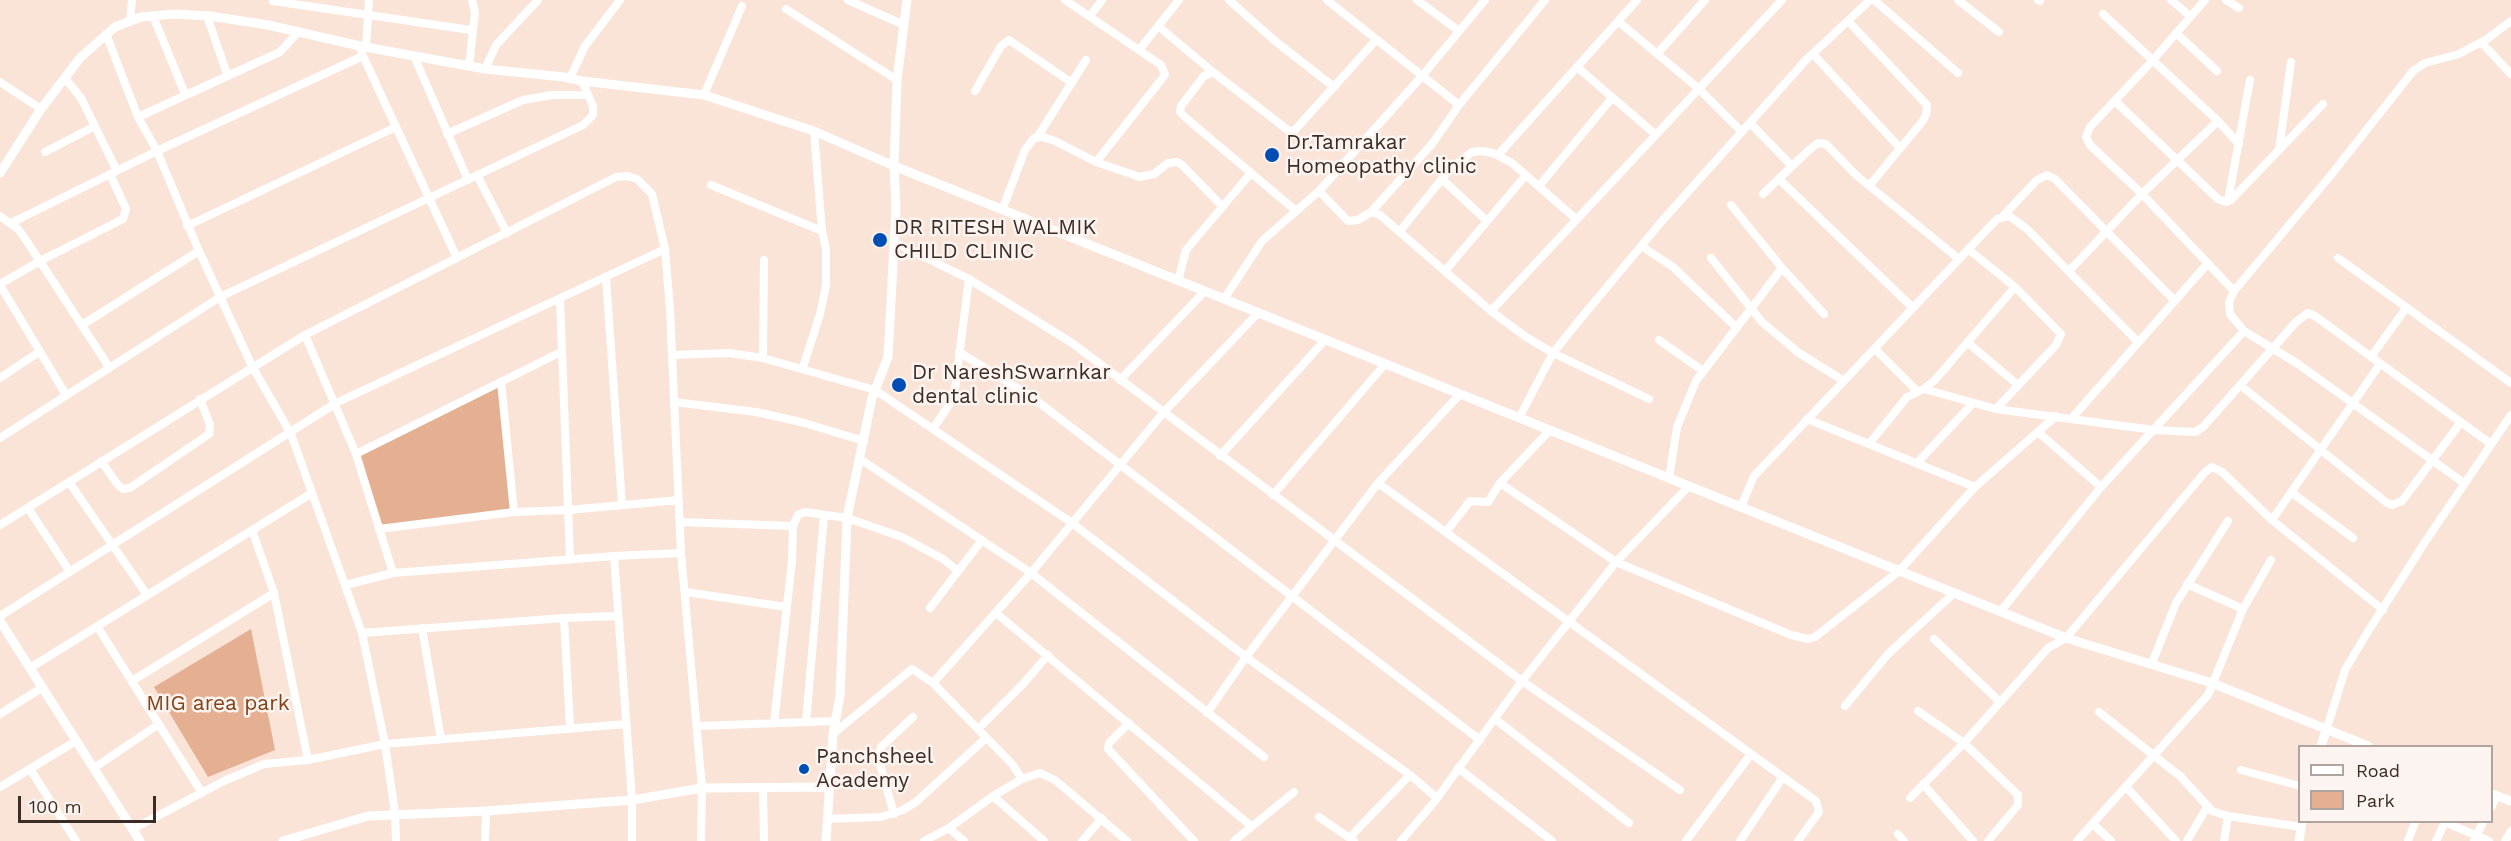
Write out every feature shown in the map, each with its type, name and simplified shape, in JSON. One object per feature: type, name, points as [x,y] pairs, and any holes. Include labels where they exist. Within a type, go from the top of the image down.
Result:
[{"type":"street","points":[[130,21],[132,0]]},
{"type":"street","points":[[369,0],[363,50],[457,258]]},
{"type":"street","points":[[469,66],[471,30],[475,12],[472,0]]},
{"type":"street","points":[[484,69],[496,45],[538,0]]},
{"type":"street","points":[[570,78],[585,46],[620,0]]},
{"type":"street","points":[[848,0],[904,25]]},
{"type":"street","points":[[829,841],[827,819],[832,734],[840,696],[847,518],[875,390],[888,357],[896,208],[894,166],[897,80],[907,0]]},
{"type":"street","points":[[1065,0],[1161,65],[1165,75],[1096,162]]},
{"type":"street","points":[[1090,16],[1102,0]]},
{"type":"street","points":[[1138,50],[1179,0]]},
{"type":"street","points":[[1229,0],[1275,41],[1334,87]]},
{"type":"street","points":[[1327,0],[1459,105]]},
{"type":"street","points":[[1417,0],[1459,31]]},
{"type":"street","points":[[1224,299],[1262,241],[1319,191],[1422,76],[1485,0]]},
{"type":"street","points":[[1319,191],[1348,220],[1358,220],[1371,212],[1432,144],[1459,105],[1545,0]]},
{"type":"street","points":[[1498,155],[1637,0]]},
{"type":"street","points":[[1657,54],[1705,0]]},
{"type":"street","points":[[1491,311],[1782,0]]},
{"type":"street","points":[[1520,418],[1553,353],[1641,246],[1813,54],[1872,0],[1958,73]]},
{"type":"street","points":[[1958,0],[1999,32]]},
{"type":"street","points":[[2171,0],[2190,16]]},
{"type":"street","points":[[2205,0],[2090,127],[2087,132],[2087,141],[2142,194],[2234,291]]},
{"type":"street","points":[[2226,0],[2239,8]]},
{"type":"street","points":[[273,1],[471,30]]},
{"type":"street","points":[[704,95],[742,6]]},
{"type":"street","points":[[786,9],[897,80]]},
{"type":"street","points":[[0,173],[41,109],[80,58],[106,34],[130,21],[153,16],[174,14],[207,16],[298,32],[363,50],[414,56],[484,69],[704,95],[814,131],[1002,210],[2066,638],[2212,683],[2363,745]]},
{"type":"street","points":[[2103,14],[2218,121],[2239,144]]},
{"type":"street","points":[[153,16],[186,94]]},
{"type":"street","points":[[207,16],[227,74]]},
{"type":"street","points":[[1848,21],[1927,105],[1922,122],[1869,186]]},
{"type":"street","points":[[2464,483],[2298,364],[2244,331],[2230,314],[2229,302],[2234,291],[2331,175],[2413,71],[2425,63],[2464,51],[2511,21]]},
{"type":"street","points":[[1619,22],[1698,88],[1742,132]]},
{"type":"street","points":[[1158,26],[1289,131],[1296,130],[1376,40]]},
{"type":"street","points":[[138,117],[227,74],[280,52],[298,32]]},
{"type":"street","points":[[2176,33],[2217,72]]},
{"type":"street","points":[[106,34],[138,117],[157,151],[187,226],[252,366],[291,434],[362,633],[385,744],[395,813],[396,841]]},
{"type":"street","points":[[975,91],[1001,45],[1009,40],[1072,83]]},
{"type":"street","points":[[2481,42],[2511,74]]},
{"type":"street","points":[[11,223],[363,50]]},
{"type":"street","points":[[1813,54],[1900,148]]},
{"type":"street","points":[[414,56],[468,180]]},
{"type":"street","points":[[1002,210],[1025,150],[1038,136],[1086,60]]},
{"type":"street","points":[[2278,150],[2291,62]]},
{"type":"street","points":[[1577,67],[1655,134]]},
{"type":"street","points":[[1213,72],[1204,76],[1180,106],[1180,112],[1296,211]]},
{"type":"street","points":[[65,78],[81,98],[95,126],[114,172],[126,209],[126,216],[119,222],[40,261],[0,285],[66,395]]},
{"type":"street","points":[[2228,201],[2250,80]]},
{"type":"street","points":[[0,438],[220,297],[583,125],[593,115],[593,106],[582,81]]},
{"type":"street","points":[[0,82],[41,109]]},
{"type":"street","points":[[447,134],[523,100],[552,94],[587,94]]},
{"type":"street","points":[[1539,186],[1612,98]]},
{"type":"street","points":[[2115,101],[2218,199],[2228,201]]},
{"type":"street","points":[[2228,201],[2323,104]]},
{"type":"street","points":[[2069,271],[2142,194],[2218,121]]},
{"type":"street","points":[[1750,123],[1792,166]]},
{"type":"street","points":[[45,152],[95,126]]},
{"type":"street","points":[[187,226],[396,127]]},
{"type":"street","points":[[803,367],[820,314],[826,285],[826,249],[822,231],[814,131]]},
{"type":"street","points":[[1038,136],[1055,141],[1096,162],[1140,177],[1154,174],[1168,163],[1176,162],[1182,165],[1222,206]]},
{"type":"street","points":[[1763,194],[1815,145],[1822,143],[1833,149],[1869,186],[1959,259]]},
{"type":"street","points":[[1400,231],[1450,169],[1472,152],[1482,151],[1498,155],[1526,175],[1576,219]]},
{"type":"street","points":[[1178,281],[1186,250],[1251,173]]},
{"type":"street","points":[[477,175],[507,233]]},
{"type":"street","points":[[1445,271],[1526,175]]},
{"type":"street","points":[[1741,507],[1754,476],[1990,225],[2037,180],[2048,175],[2055,180],[2175,301]]},
{"type":"street","points":[[0,525],[305,335],[616,177],[628,176],[637,179],[652,194],[665,249],[675,402],[681,553],[702,788],[701,841]]},
{"type":"street","points":[[1442,178],[1487,221]]},
{"type":"street","points":[[1779,179],[1913,308]]},
{"type":"street","points":[[711,185],[822,231]]},
{"type":"street","points":[[1731,205],[1782,268],[1824,314]]},
{"type":"street","points":[[1371,212],[1380,215],[1400,231],[1491,311],[1553,353],[1649,399]]},
{"type":"street","points":[[0,216],[11,223],[26,240],[109,367]]},
{"type":"street","points":[[2002,216],[2017,221],[2138,342]]},
{"type":"street","points":[[894,242],[969,279],[1072,343],[1522,681],[1680,790]]},
{"type":"street","points":[[1641,246],[1673,267],[1737,328]]},
{"type":"street","points":[[140,841],[1,624],[70,572],[291,434],[336,403],[665,249]]},
{"type":"street","points":[[1968,249],[2015,287],[2061,334],[2060,340],[1996,409]]},
{"type":"street","points":[[82,325],[199,251]]},
{"type":"street","points":[[1711,258],[1751,311],[1799,353],[1844,381]]},
{"type":"street","points":[[2338,258],[2511,383]]},
{"type":"street","points":[[763,358],[764,260]]},
{"type":"street","points":[[2072,418],[2208,263]]},
{"type":"street","points":[[1669,478],[1677,427],[1690,394],[1703,371],[1782,268]]},
{"type":"street","points":[[606,277],[622,505]]},
{"type":"street","points":[[933,429],[954,397],[969,279]]},
{"type":"street","points":[[1869,444],[1907,397],[1921,390],[2015,287]]},
{"type":"street","points":[[1120,380],[1205,291]]},
{"type":"street","points":[[560,299],[570,559]]},
{"type":"street","points":[[2371,357],[2406,308]]},
{"type":"street","points":[[933,683],[1031,573],[1163,413],[1258,313]]},
{"type":"street","points":[[1875,349],[1921,390],[1972,404],[2185,433],[2199,430],[2301,316],[2308,313],[2491,444]]},
{"type":"street","points":[[2000,612],[2101,487],[2244,331]]},
{"type":"street","points":[[305,335],[356,454],[393,573]]},
{"type":"street","points":[[1220,456],[1325,340]]},
{"type":"street","points":[[1659,340],[1703,371]]},
{"type":"street","points":[[1967,342],[2018,385]]},
{"type":"street","points":[[0,378],[39,352]]},
{"type":"street","points":[[356,454],[561,352]]},
{"type":"street","points":[[959,352],[1033,398],[1480,740]]},
{"type":"street","points":[[672,355],[729,353],[763,358],[803,367],[875,390],[1072,523],[1408,778],[1434,802]]},
{"type":"street","points":[[1273,495],[1385,364]]},
{"type":"street","points":[[2272,520],[2380,364]]},
{"type":"street","points":[[501,382],[514,512]]},
{"type":"street","points":[[2240,385],[2392,505],[2402,501],[2462,422]]},
{"type":"street","points":[[1207,713],[1246,657],[1378,483],[1460,394]]},
{"type":"street","points":[[101,461],[118,485],[123,489],[130,488],[209,434],[210,425],[200,399]]},
{"type":"street","points":[[675,402],[756,412],[801,422],[864,441]]},
{"type":"street","points":[[1917,463],[1972,404]]},
{"type":"street","points":[[2322,745],[2346,670],[2464,483],[2511,415]]},
{"type":"street","points":[[1500,483],[1616,562],[1802,639],[1815,637],[1899,571],[1975,487],[2056,416]]},
{"type":"street","points":[[1807,419],[1975,487]]},
{"type":"street","points":[[1446,532],[1467,503],[1473,500],[1486,503],[1500,483],[1550,430]]},
{"type":"street","points":[[2038,432],[2101,487]]},
{"type":"street","points":[[860,459],[1031,573],[1264,757]]},
{"type":"street","points":[[1910,798],[1964,743],[2048,648],[2066,638],[2210,469],[2215,467],[2272,520],[2383,610]]},
{"type":"street","points":[[69,482],[147,595]]},
{"type":"street","points":[[1378,483],[1816,801],[1820,808],[1798,841]]},
{"type":"street","points":[[1401,841],[1434,802],[1522,681],[1616,562],[1689,486]]},
{"type":"street","points":[[2291,492],[2353,538]]},
{"type":"street","points":[[30,668],[312,493]]},
{"type":"street","points":[[379,529],[514,512],[568,510],[679,500]]},
{"type":"street","points":[[28,508],[70,572]]},
{"type":"street","points":[[774,723],[792,561],[793,526],[796,517],[801,513],[847,518],[902,537],[943,559],[958,570]]},
{"type":"street","points":[[806,722],[824,514]]},
{"type":"street","points":[[2152,663],[2176,603],[2228,521]]},
{"type":"street","points":[[680,522],[793,526]]},
{"type":"street","points":[[252,530],[274,593],[308,760]]},
{"type":"street","points":[[930,608],[982,540]]},
{"type":"street","points":[[345,585],[393,573],[681,553]]},
{"type":"street","points":[[614,556],[632,800],[632,841]]},
{"type":"street","points":[[2077,841],[2156,756],[2208,695],[2243,609],[2271,560]]},
{"type":"street","points":[[2187,584],[2243,609]]},
{"type":"street","points":[[686,592],[786,606]]},
{"type":"street","points":[[132,681],[274,593]]},
{"type":"street","points":[[1845,706],[1888,654],[1954,593]]},
{"type":"street","points":[[996,613],[1251,826]]},
{"type":"street","points":[[362,633],[617,616]]},
{"type":"street","points":[[564,618],[570,727]]},
{"type":"street","points":[[97,626],[202,793]]},
{"type":"street","points":[[422,628],[441,739]]},
{"type":"street","points":[[1934,639],[1999,701]]},
{"type":"street","points":[[978,729],[1048,655]]},
{"type":"street","points":[[832,734],[912,669],[933,683],[1012,764],[1022,779]]},
{"type":"street","points":[[0,714],[43,687]]},
{"type":"street","points":[[1918,711],[1964,743],[2019,798],[2012,814],[1988,841]]},
{"type":"street","points":[[2099,712],[2156,756],[2195,791],[2207,807],[2228,816],[2301,824],[2299,841]]},
{"type":"street","points":[[894,814],[878,757],[882,747],[913,717]]},
{"type":"street","points":[[1495,719],[1629,822]]},
{"type":"street","points":[[697,726],[835,721]]},
{"type":"street","points":[[1127,721],[1109,743],[1110,752],[1194,841]]},
{"type":"street","points":[[133,829],[264,764],[308,760],[385,744],[626,723]]},
{"type":"street","points":[[94,768],[159,724]]},
{"type":"street","points":[[827,819],[894,814],[916,802],[986,738]]},
{"type":"street","points":[[0,787],[76,741]]},
{"type":"street","points":[[1686,841],[1751,754]]},
{"type":"street","points":[[1458,768],[1552,841]]},
{"type":"street","points":[[30,769],[76,841]]},
{"type":"street","points":[[2241,770],[2298,785]]},
{"type":"street","points":[[924,841],[949,828],[993,796],[1022,779],[1034,774],[1046,774],[1127,841]]},
{"type":"street","points":[[1740,841],[1783,777]]},
{"type":"street","points":[[1319,818],[1352,839],[1408,778]]},
{"type":"street","points":[[1923,784],[1974,841]]},
{"type":"street","points":[[763,787],[764,841]]},
{"type":"street","points":[[283,841],[368,816],[395,813],[486,811],[632,800],[702,788],[829,787]]},
{"type":"street","points":[[2126,787],[2176,841]]},
{"type":"street","points":[[1234,841],[1294,792]]},
{"type":"street","points":[[2494,795],[2511,801]]},
{"type":"street","points":[[993,796],[1044,841]]},
{"type":"street","points":[[2187,841],[2207,807]]},
{"type":"street","points":[[485,841],[486,811]]},
{"type":"street","points":[[2224,841],[2228,816]]},
{"type":"street","points":[[1082,841],[1102,818]]},
{"type":"street","points":[[2408,841],[2415,823]]},
{"type":"street","points":[[2436,841],[2445,823]]},
{"type":"street","points":[[2447,823],[2475,838],[2489,841]]},
{"type":"street","points":[[2475,838],[2482,823]]},
{"type":"street","points":[[2093,824],[2111,841]]},
{"type":"street","points":[[949,828],[964,841]]},
{"type":"street","points":[[2505,841],[2511,831]]},
{"type":"street","points":[[1898,834],[1904,841]]},
{"type":"green space","points":[[501,382],[514,512],[379,529],[356,454]]},
{"type":"green space","name":"MIG area park","points":[[251,629],[275,750],[208,777],[154,687]]},
{"type":"place","name":"Dr.Tamrakar Homeopathy clinic","points":[[1272,155]]},
{"type":"place","name":"DR RITESH WALMIK CHILD CLINIC","points":[[880,240]]},
{"type":"place","name":"Dr NareshSwarnkar dental clinic","points":[[899,385]]},
{"type":"place","name":"Panchsheel Academy","points":[[804,769]]}]
